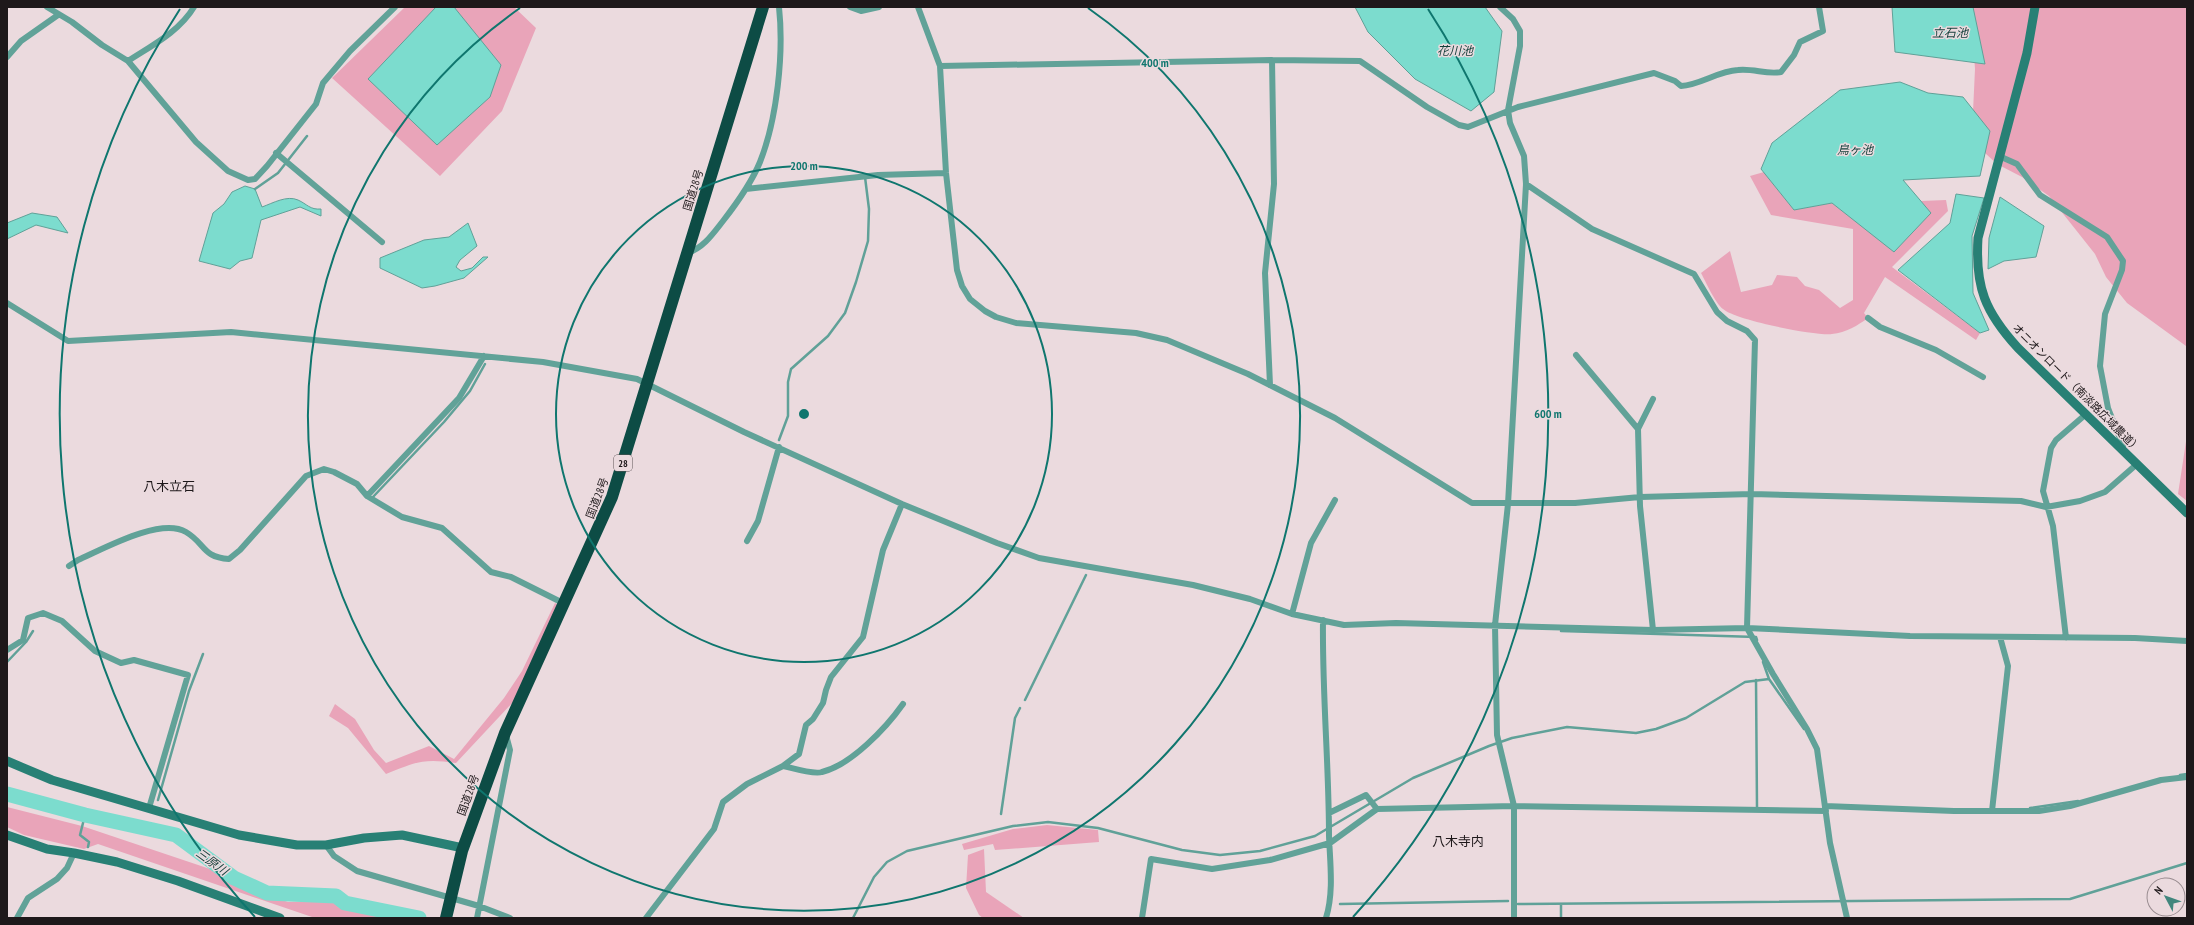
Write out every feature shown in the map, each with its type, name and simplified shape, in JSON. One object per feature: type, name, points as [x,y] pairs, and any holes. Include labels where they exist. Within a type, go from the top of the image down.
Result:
[{"type":"highway","name":"国道28号","points":[[446,918],[463,848],[505,733],[563,603],[585,560],[612,497],[648,386],[763,7]]},
{"type":"street","points":[[47,7],[58,15],[72,22],[102,45],[128,62],[196,142],[228,171],[248,180],[255,178],[316,104],[323,83],[350,51],[394,7]]},
{"type":"street","points":[[128,62],[174,30],[185,20],[194,7]]},
{"type":"street","points":[[688,253],[700,248],[746,189],[760,163],[766,145],[775,103],[780,60],[779,7]]},
{"type":"street","points":[[850,7],[861,11],[879,7]]},
{"type":"street","points":[[918,7],[940,66],[946,173],[957,270],[962,286],[970,299],[985,312],[996,317],[1016,322],[1136,333],[1167,340],[1270,385],[1357,430],[1472,503],[1508,504],[1597,502],[1640,497],[1752,494],[2021,501],[2046,507],[2080,501],[2105,492],[2137,464]]},
{"type":"street","points":[[1500,7],[1513,19],[1520,32],[1520,46],[1508,110],[1510,123],[1524,156],[1526,184],[1508,504],[1495,624],[1497,736],[1499,750],[1514,806],[1514,918]]},
{"type":"street","points":[[940,66],[1272,60],[1360,62],[1427,107],[1459,125],[1468,127],[1508,110],[1654,73],[1675,81],[1681,86],[1687,86],[1723,72],[1738,70],[1773,74],[1781,72],[1794,55],[1800,42],[1823,31],[1819,7]]},
{"type":"street","name":"オニオンロード（南淡路広域農道）","points":[[2035,7],[2027,53],[1978,238],[1976,262],[1980,286],[1987,307],[1999,327],[2018,348],[2187,513]]},
{"type":"street","points":[[7,57],[21,41],[58,15]]},
{"type":"street","points":[[1270,385],[1265,273],[1274,184],[1272,60]]},
{"type":"street","points":[[276,153],[382,242]]},
{"type":"street","points":[[1999,156],[2017,164],[2040,195],[2107,238],[2123,261],[2122,270],[2106,314],[2100,366],[2108,408],[2122,439],[2123,446],[2121,449]]},
{"type":"street","points":[[746,189],[878,175],[946,173]]},
{"type":"street","points":[[1526,184],[1592,229],[1694,274],[1717,312],[1727,321],[1747,331],[1756,340],[1747,628],[1807,729],[1817,749],[1830,843],[1847,918]]},
{"type":"street","points":[[7,303],[68,341],[231,332],[543,362],[638,379],[648,386],[902,504],[997,543],[1039,558],[1193,585],[1250,599],[1292,614],[1344,625],[1396,623],[1495,624],[1653,630],[1747,628],[1910,636],[2135,638],[2187,641]]},
{"type":"street","points":[[1868,318],[1880,327],[1936,350],[1983,377]]},
{"type":"street","points":[[1576,355],[1638,429]]},
{"type":"street","points":[[367,496],[458,398],[484,356]]},
{"type":"street","points":[[1653,630],[1640,497],[1638,429],[1654,399]]},
{"type":"street","points":[[2066,638],[2053,526],[2046,507],[2043,490],[2051,448],[2056,440],[2085,415]]},
{"type":"street","points":[[747,541],[758,522],[779,447]]},
{"type":"street","points":[[69,566],[78,560],[141,534],[162,528],[187,532],[215,558],[229,559],[240,550],[306,476],[324,468],[357,484],[367,496],[402,517],[442,528],[491,572],[511,577],[563,603]]},
{"type":"street","points":[[1292,614],[1311,543],[1335,500]]},
{"type":"street","points":[[646,918],[714,829],[723,802],[747,784],[783,766],[798,754],[806,725],[813,719],[824,703],[826,690],[832,677],[863,636],[883,550],[902,504]]},
{"type":"street","points":[[7,650],[23,640],[28,618],[43,613],[62,620],[94,651],[121,663],[134,660],[188,675],[149,808]]},
{"type":"street","points":[[1322,620],[1322,680],[1330,841],[1330,904],[1326,918]]},
{"type":"street","points":[[1992,811],[2008,666],[2000,637]]},
{"type":"street","points":[[783,766],[821,773],[849,760],[894,716],[903,704]]},
{"type":"street","points":[[478,912],[510,750],[505,733]]},
{"type":"street","points":[[7,760],[52,780],[239,835],[297,846],[326,845],[364,838],[402,835],[463,848]]},
{"type":"street","points":[[1142,918],[1151,859],[1212,869],[1270,860],[1330,841],[1377,809],[1514,806],[1992,811],[2039,810],[2070,806],[2161,780],[2187,777]]},
{"type":"street","points":[[1329,815],[1366,795],[1377,809]]},
{"type":"street","points":[[7,835],[47,850],[74,853],[117,862],[178,881],[280,918]]},
{"type":"street","points":[[326,845],[334,856],[357,871],[478,912],[510,918]]},
{"type":"street","points":[[17,918],[28,898],[57,879],[67,868],[74,853]]},
{"type":"shaded area","points":[[405,7],[514,7],[536,28],[502,111],[440,176],[332,78]]},
{"type":"shaded area","points":[[1968,7],[2187,7],[2187,349],[2186,346],[2127,303],[2106,277],[2095,254],[2049,196],[2022,177],[1997,164],[1985,153],[1973,112],[1975,69],[1972,27]]},
{"type":"shaded area","points":[[1764,172],[1794,210],[1832,203],[1894,251],[1930,213],[1921,201],[1946,200],[1948,211],[1892,267],[1980,333],[1976,340],[1885,277],[1864,313],[1868,318],[1852,328],[1832,334],[1793,330],[1758,322],[1743,318],[1723,309],[1714,297],[1701,273],[1730,251],[1741,292],[1772,285],[1777,275],[1797,277],[1805,286],[1819,290],[1840,308],[1853,300],[1853,229],[1771,215],[1750,176]]},
{"type":"shaded area","points":[[2187,435],[2187,501],[2178,494]]},
{"type":"shaded area","points":[[555,603],[560,606],[515,700],[456,763],[435,761],[420,762],[386,774],[348,728],[329,716],[335,704],[355,719],[374,750],[386,763],[429,746],[454,759],[504,698],[522,671]]},
{"type":"shaded area","points":[[7,807],[82,826],[219,872],[264,894],[288,902],[335,901],[341,905],[367,907],[397,918],[315,918],[98,844],[84,849],[24,835],[7,827]]},
{"type":"shaded area","points":[[1047,825],[1098,830],[1099,842],[995,850],[993,844],[964,850],[962,844],[1013,829]]},
{"type":"shaded area","points":[[984,849],[986,892],[1024,918],[983,918],[979,915],[966,888],[968,855]]},
{"type":"water","points":[[436,7],[454,7],[501,65],[490,97],[437,145],[368,79]]},
{"type":"water","name":"花川池","points":[[1355,7],[1485,7],[1502,31],[1494,92],[1471,111],[1415,79],[1368,32]]},
{"type":"water","name":"立石池","points":[[1892,7],[1973,7],[1985,64],[1895,52]]},
{"type":"water","name":"鳥ヶ池","points":[[1900,82],[1928,93],[1963,97],[1990,131],[1980,176],[1903,180],[1931,213],[1894,252],[1832,203],[1794,210],[1761,169],[1772,143],[1840,90]]},
{"type":"water","points":[[245,186],[255,189],[262,207],[289,198],[298,200],[311,208],[321,209],[321,216],[300,207],[261,220],[252,258],[240,261],[230,269],[199,261],[213,213],[224,204],[232,192]]},
{"type":"water","points":[[1956,194],[1984,198],[1972,236],[1973,293],[1989,330],[1980,333],[1898,270],[1950,223]]},
{"type":"water","points":[[2000,197],[2044,226],[2036,257],[2004,261],[1988,269],[1989,238]]},
{"type":"water","points":[[32,213],[57,217],[68,233],[36,225],[7,239],[7,223]]},
{"type":"water","points":[[468,223],[477,246],[460,260],[456,267],[461,271],[472,268],[483,257],[488,257],[464,278],[422,288],[380,268],[380,258],[424,240],[449,237]]},
{"type":"waterway","points":[[255,189],[278,173],[307,136]]},
{"type":"waterway","points":[[779,440],[788,416],[788,382],[791,369],[828,336],[845,313],[856,282],[868,241],[869,209],[865,177]]},
{"type":"waterway","points":[[372,498],[444,422],[470,391],[485,364]]},
{"type":"waterway","points":[[1025,700],[1086,575]]},
{"type":"waterway","points":[[7,662],[26,642],[33,631]]},
{"type":"waterway","points":[[1561,631],[1756,637],[1757,640]]},
{"type":"waterway","points":[[158,800],[189,691],[203,654]]},
{"type":"waterway","points":[[1763,662],[1769,679],[1804,729]]},
{"type":"waterway","points":[[853,918],[874,877],[887,862],[907,851],[1013,826],[1048,822],[1098,828],[1182,850],[1220,855],[1260,851],[1315,836],[1413,778],[1512,738],[1567,727],[1636,733],[1656,729],[1686,718],[1745,682],[1769,679]]},
{"type":"waterway","points":[[1756,680],[1757,807]]},
{"type":"waterway","points":[[1001,814],[1015,718],[1020,708]]},
{"type":"waterway","points":[[2180,775],[2187,774]]},
{"type":"waterway","name":"三原川","points":[[7,794],[85,815],[176,835],[234,878],[267,893],[336,896],[345,903],[419,918]]},
{"type":"waterway","points":[[2030,808],[2078,801]]},
{"type":"waterway","points":[[85,815],[80,835],[89,842],[88,847]]},
{"type":"waterway","points":[[1518,904],[2070,899],[2187,863]]},
{"type":"waterway","points":[[1340,904],[1508,901]]},
{"type":"waterway","points":[[1561,904],[1561,918]]},
{"type":"district","name":"八木立石","points":[[169,486]]},
{"type":"district","name":"八木寺内","points":[[1458,841]]}]
